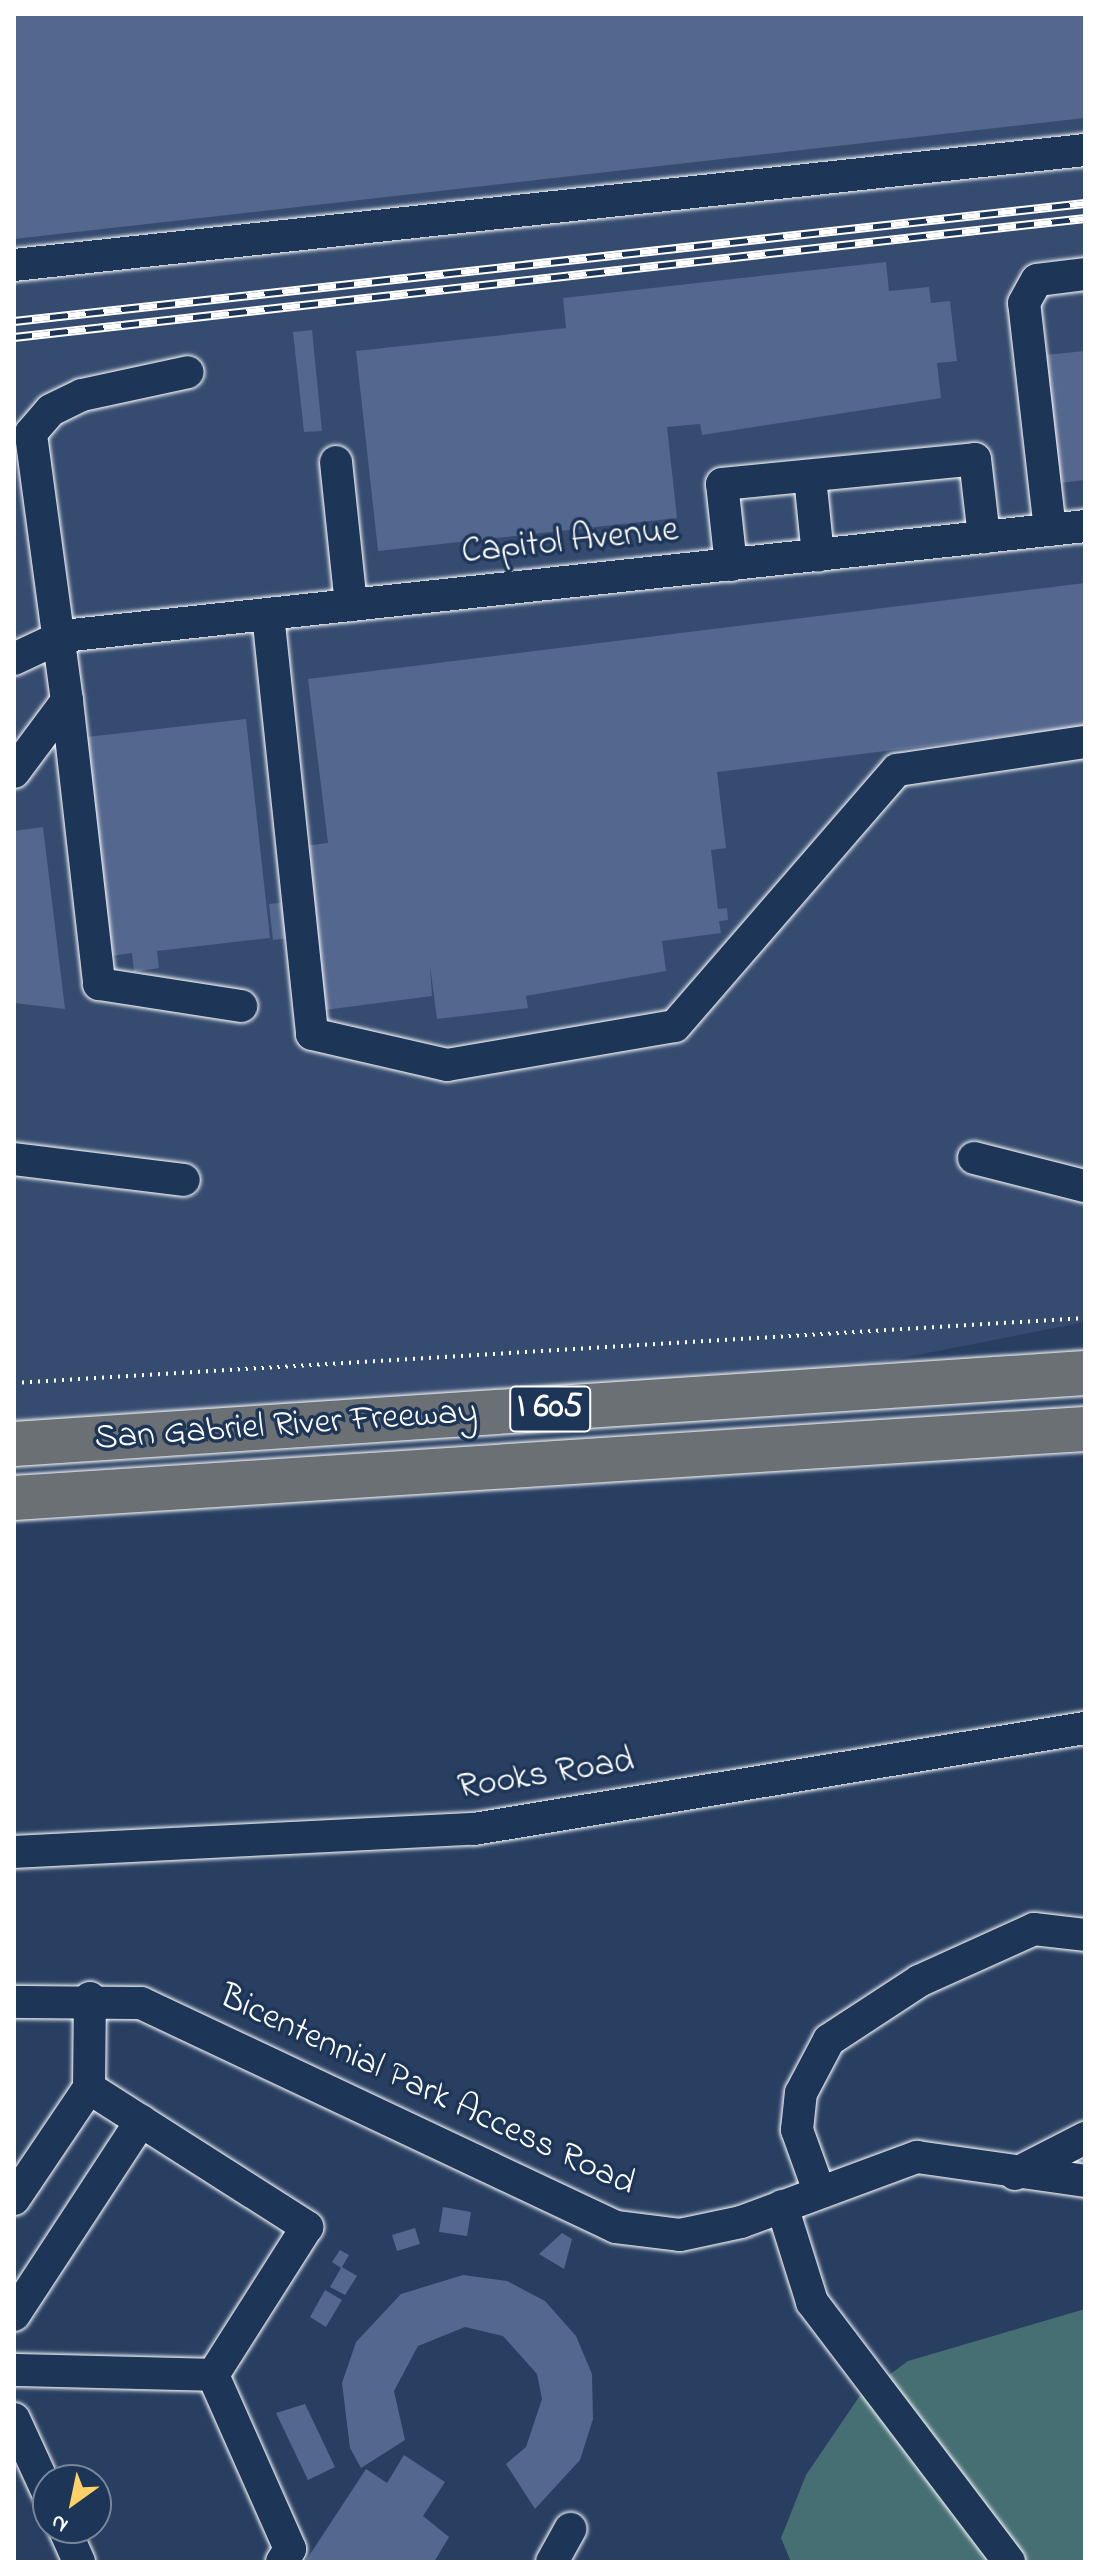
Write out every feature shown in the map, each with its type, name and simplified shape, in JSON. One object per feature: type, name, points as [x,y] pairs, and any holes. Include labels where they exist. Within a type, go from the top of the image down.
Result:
[{"type":"highway","name":"San Gabriel River Freeway","points":[[14,1444],[1085,1373]]},
{"type":"highway","points":[[14,1469],[1085,1400]]},
{"type":"highway","points":[[14,1498],[1085,1429]]},
{"type":"highway","name":"I 605","points":[[14,1526],[1085,1458]]},
{"type":"street","points":[[14,265],[1085,150]]},
{"type":"street","points":[[1050,530],[1024,303],[1037,280],[1085,274]]},
{"type":"street","points":[[188,372],[82,395],[51,410],[31,433],[63,636],[67,701],[99,984],[241,1006]]},
{"type":"street","points":[[731,565],[722,484],[975,459],[984,537]]},
{"type":"street","points":[[336,462],[351,605]]},
{"type":"street","points":[[810,477],[818,556]]},
{"type":"street","name":"Capitol Avenue","points":[[14,659],[63,636],[1085,526]]},
{"type":"street","points":[[268,614],[312,1034],[447,1065],[675,1026],[897,770],[1085,742]]},
{"type":"street","points":[[14,772],[67,701]]},
{"type":"street","points":[[974,1158],[1085,1186]]},
{"type":"street","points":[[14,1159],[184,1180]]},
{"type":"street","name":"Rooks Road","points":[[14,1852],[474,1829],[1085,1728]]},
{"type":"street","points":[[819,2191],[797,2130],[801,2093],[829,2040],[919,1981],[1034,1929],[1085,1935]]},
{"type":"street","points":[[14,2199],[89,2088],[90,1998]]},
{"type":"street","name":"Bicentennial Park Access Road","points":[[14,2002],[90,1998],[141,2003],[616,2227],[680,2235],[782,2206],[917,2157],[1015,2174],[1085,2181]]},
{"type":"street","points":[[89,2088],[307,2227],[213,2375]]},
{"type":"street","points":[[14,2315],[141,2121]]},
{"type":"street","points":[[1015,2174],[1085,2138]]},
{"type":"street","points":[[782,2206],[812,2302],[1009,2562]]},
{"type":"street","points":[[14,2370],[213,2375]]},
{"type":"street","points":[[213,2375],[290,2549],[282,2562]]},
{"type":"street","points":[[14,2419],[35,2464]]},
{"type":"street","points":[[552,2562],[570,2529]]},
{"type":"path","points":[[14,1383],[1085,1318]]},
{"type":"shaded area","points":[[14,14],[1085,14],[1085,1322],[719,1394],[14,1454]]},
{"type":"green space","points":[[1085,2309],[1085,2562],[791,2562],[781,2538],[806,2475],[859,2397],[908,2361]]},
{"type":"building","points":[[14,14],[1085,14],[1085,118],[14,239]]},
{"type":"building","points":[[886,262],[889,291],[929,287],[931,303],[950,301],[957,361],[937,363],[941,398],[702,435],[700,424],[667,427],[677,518],[378,551],[356,351],[566,328],[563,298]]},
{"type":"building","points":[[312,330],[322,431],[304,432],[293,332]]},
{"type":"building","points":[[1085,351],[1085,480],[1059,483],[1045,355]]},
{"type":"building","points":[[1085,583],[1085,726],[717,772],[726,848],[711,850],[718,909],[727,908],[728,920],[719,921],[721,933],[662,941],[666,971],[526,996],[528,1008],[437,1019],[430,966],[432,996],[325,1010],[304,846],[328,843],[308,679]]},
{"type":"building","points":[[246,719],[270,938],[157,951],[159,968],[134,972],[132,953],[111,956],[87,737]]},
{"type":"building","points":[[43,827],[65,1009],[14,1003],[14,831]]},
{"type":"building","points":[[287,902],[291,938],[273,940],[269,904]]},
{"type":"building","points":[[443,2207],[471,2212],[467,2236],[439,2232]]},
{"type":"building","points":[[415,2228],[420,2244],[397,2251],[392,2235]]},
{"type":"building","points":[[562,2233],[572,2239],[564,2269],[539,2254]]},
{"type":"building","points":[[340,2250],[349,2255],[342,2267],[357,2276],[345,2295],[330,2287],[341,2268],[332,2262]]},
{"type":"building","points":[[463,2275],[507,2281],[545,2301],[576,2336],[592,2374],[593,2419],[580,2460],[535,2509],[506,2464],[526,2447],[542,2399],[537,2374],[503,2336],[465,2327],[418,2346],[394,2391],[405,2440],[361,2468],[350,2448],[342,2383],[356,2342],[401,2294]]},
{"type":"building","points":[[325,2290],[342,2300],[326,2327],[310,2317]]},
{"type":"building","points":[[305,2404],[335,2467],[308,2480],[276,2413]]},
{"type":"building","points":[[404,2455],[445,2482],[423,2516],[449,2537],[434,2562],[305,2562],[366,2469],[387,2483]]},
{"type":"railway","points":[[14,321],[1085,203]]},
{"type":"railway","points":[[14,337],[1085,218]]}]
